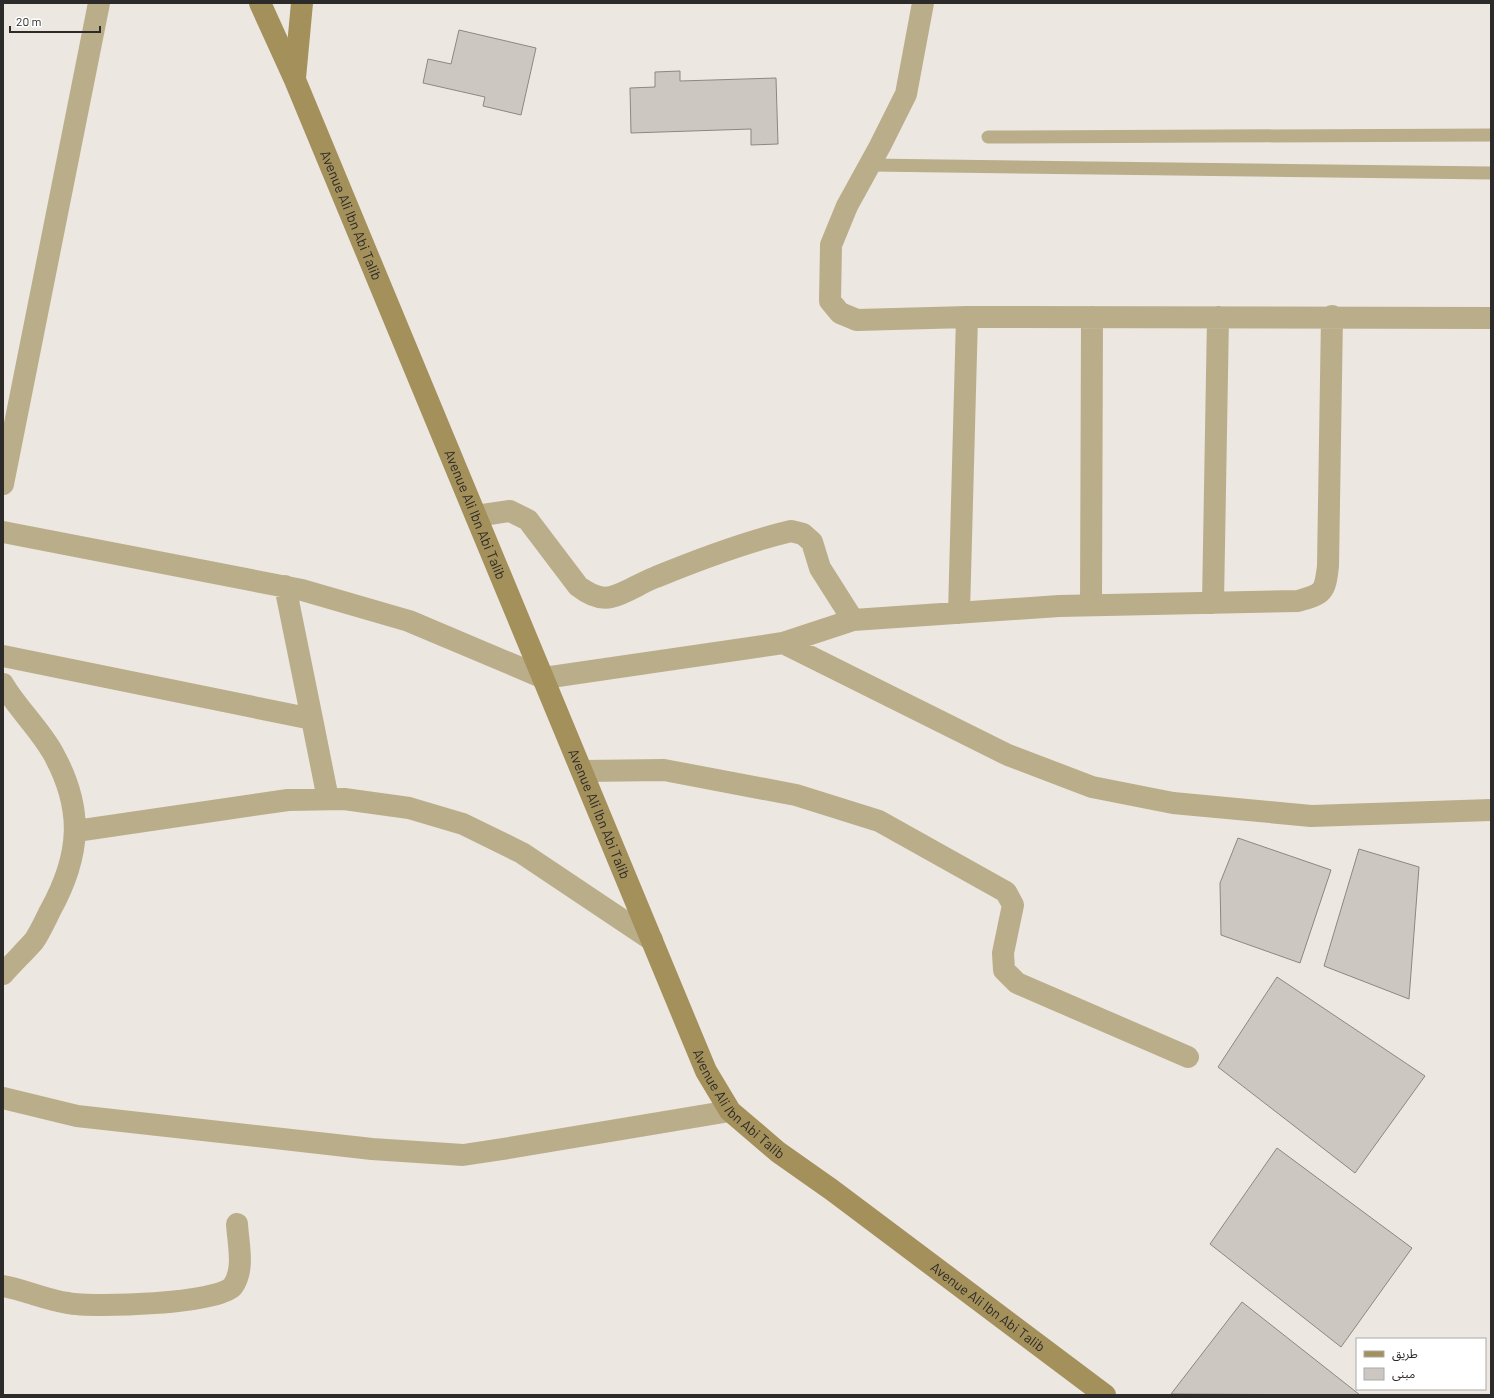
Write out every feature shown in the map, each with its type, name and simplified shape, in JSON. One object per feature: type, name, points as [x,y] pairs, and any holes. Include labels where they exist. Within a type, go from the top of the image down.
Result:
[{"type":"main road","points":[[260,3],[295,80]]},
{"type":"main road","points":[[275,3],[295,80]]},
{"type":"main road","points":[[295,80],[302,3]]},
{"type":"main road","name":"Avenue Ali Ibn Abi Talib","points":[[295,80],[583,771],[706,1071],[730,1111],[778,1152],[832,1190],[1105,1395]]},
{"type":"street","points":[[3,484],[99,3]]},
{"type":"street","points":[[923,3],[906,94],[870,165],[847,206],[831,245],[830,301],[840,313],[857,320],[967,317],[1332,316],[1491,318]]},
{"type":"street","points":[[3,532],[285,586],[409,621],[544,678],[783,643],[853,620],[1091,605],[1298,601],[1318,596],[1326,584],[1328,558],[1332,316]]},
{"type":"street","points":[[960,613],[967,317]]},
{"type":"street","points":[[1091,605],[1092,317]]},
{"type":"street","points":[[1213,603],[1218,317]]},
{"type":"street","points":[[476,516],[510,511],[528,520],[578,586],[588,593],[599,597],[612,597],[653,578],[715,554],[791,530],[803,534],[812,542],[820,568],[853,620]]},
{"type":"street","points":[[285,586],[328,799]]},
{"type":"street","points":[[783,643],[1008,755],[1092,787],[1173,803],[1311,816],[1491,810]]},
{"type":"street","points":[[3,656],[312,719]]},
{"type":"street","points":[[3,684],[52,752],[67,782],[74,810],[76,831],[71,860],[57,898],[35,940],[3,974]]},
{"type":"street","points":[[583,771],[664,770],[796,795],[879,821],[1006,892],[1013,906],[1003,953],[1004,970],[1017,983],[1188,1057]]},
{"type":"street","points":[[76,831],[288,800],[344,799],[408,808],[463,824],[522,853],[652,940]]},
{"type":"street","points":[[3,1098],[78,1116],[372,1149],[463,1155],[730,1111]]},
{"type":"street","points":[[3,1286],[68,1304],[106,1305],[174,1302],[223,1292],[232,1287],[240,1271],[237,1224]]},
{"type":"lane","points":[[988,137],[1491,135]]},
{"type":"lane","points":[[870,165],[1491,173]]},
{"type":"building","points":[[459,30],[536,48],[521,115],[483,106],[485,97],[423,83],[428,59],[451,64]]},
{"type":"building","points":[[680,71],[680,81],[776,78],[778,144],[751,145],[751,129],[631,133],[630,88],[655,87],[655,72]]},
{"type":"building","points":[[1238,838],[1331,870],[1300,963],[1221,935],[1220,883]]},
{"type":"building","points":[[1359,849],[1419,867],[1409,999],[1324,966]]},
{"type":"building","points":[[1277,977],[1425,1076],[1355,1173],[1218,1067]]},
{"type":"building","points":[[1277,1148],[1412,1248],[1341,1347],[1210,1244]]},
{"type":"building","points":[[1242,1302],[1360,1395],[1171,1394]]}]
